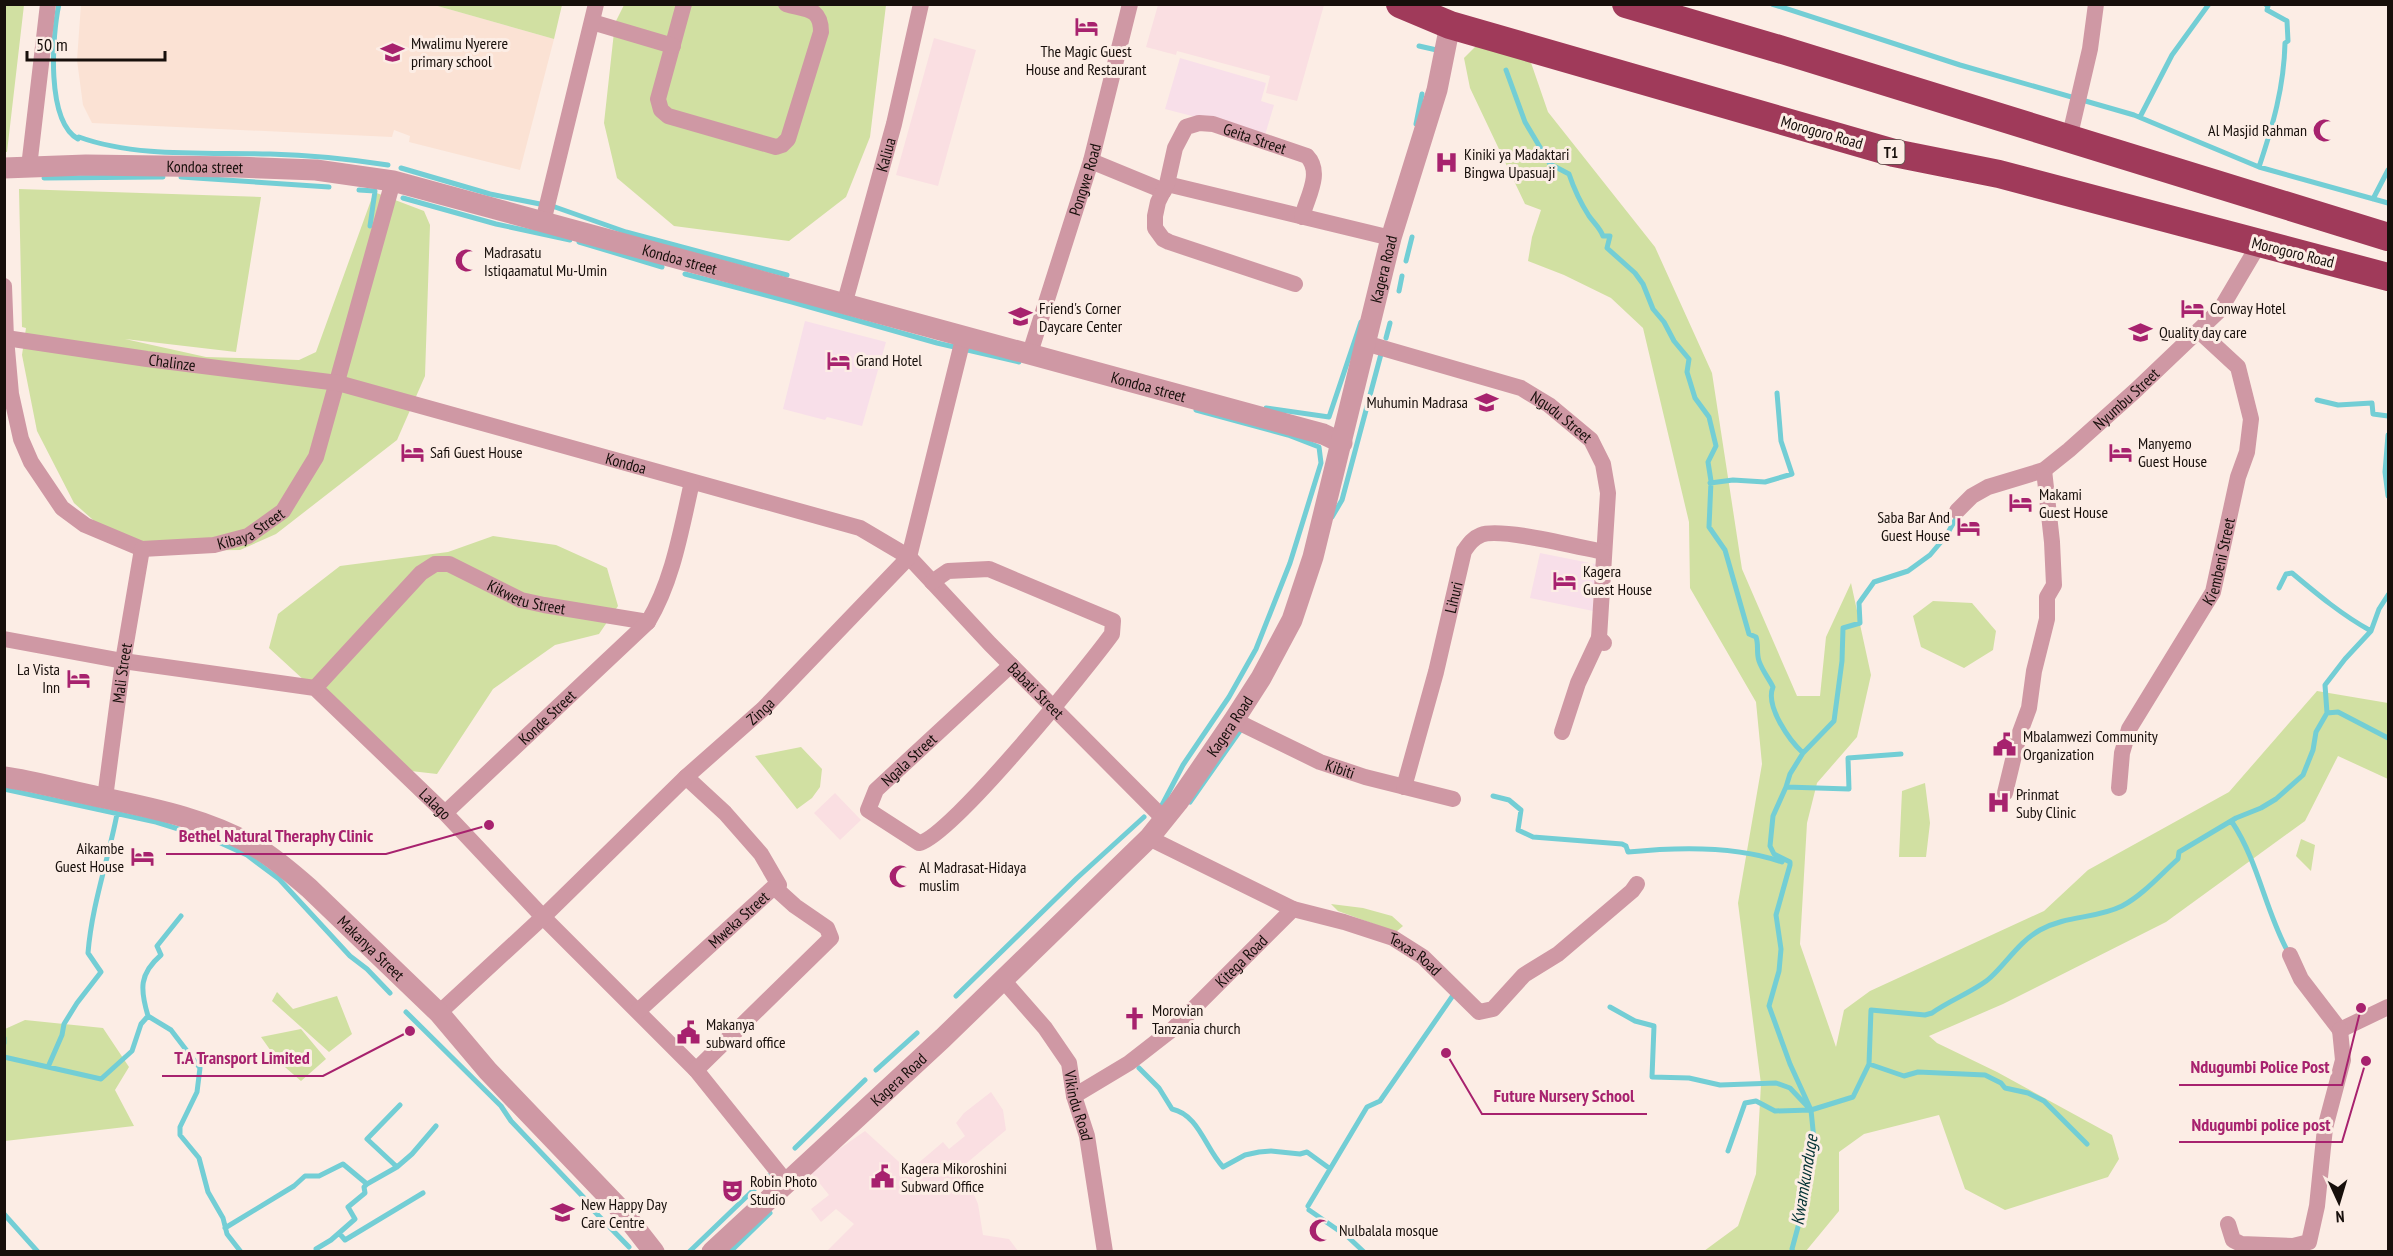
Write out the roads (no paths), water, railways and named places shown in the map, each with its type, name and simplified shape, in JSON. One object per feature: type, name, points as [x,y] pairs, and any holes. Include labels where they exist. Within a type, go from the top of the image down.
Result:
[{"type":"highway","name":"Morogoro Road","points":[[1400,4],[1450,25],[1894,153],[1999,174],[2388,277]]},
{"type":"highway","points":[[1626,4],[1680,12],[2069,139],[2388,237]]},
{"type":"street","points":[[28,167],[48,4]]},
{"type":"street","points":[[543,222],[596,4]]},
{"type":"street","points":[[684,4],[658,99],[661,110],[668,116],[776,147],[788,139],[821,32],[821,19],[815,12],[786,4]]},
{"type":"street","name":"Kaliua","points":[[844,304],[894,124],[921,4]]},
{"type":"street","name":"Pongwe Road","points":[[1030,353],[1091,161],[1130,4]]},
{"type":"street","points":[[2069,139],[2090,49],[2096,4]]},
{"type":"street","points":[[592,22],[673,46]]},
{"type":"street","name":"Kagera Road","points":[[712,1251],[1003,980],[1149,838],[1165,820],[1260,678],[1292,620],[1313,557],[1391,238],[1437,90],[1450,25]]},
{"type":"street","name":"Geita Street","points":[[1167,182],[1175,148],[1186,127],[1199,123],[1214,124],[1307,156],[1314,167],[1315,174],[1302,217]]},
{"type":"street","points":[[1091,161],[1391,238]]},
{"type":"street","name":"Kondoa street","points":[[4,168],[236,166],[316,170],[393,181],[1030,353],[1323,434],[1342,443]]},
{"type":"street","name":"Kibaya Street","points":[[4,286],[11,394],[21,439],[31,462],[62,508],[85,525],[142,549],[214,545],[248,536],[283,511],[316,457],[393,181]]},
{"type":"street","points":[[1167,182],[1158,202],[1155,216],[1155,228],[1163,239],[1276,280],[1295,284]]},
{"type":"street","name":"Nyumbu Street","points":[[1957,511],[1972,496],[1988,487],[2044,470],[2094,428],[2199,331],[2227,300],[2259,244]]},
{"type":"street","name":"Chalinze","points":[[5,328],[147,359],[338,382]]},
{"type":"street","name":"Kiembeni Street","points":[[2119,788],[2122,753],[2130,729],[2213,592],[2238,477],[2247,452],[2251,419],[2238,367],[2199,331]]},
{"type":"street","name":"Zinga","points":[[439,1013],[543,917],[686,777],[763,709],[909,556],[964,335]]},
{"type":"street","name":"Ngudu Street","points":[[1365,343],[1521,387],[1575,425],[1591,441],[1603,464],[1608,493],[1603,552],[1602,640],[1578,683],[1562,732]]},
{"type":"street","name":"Kondoa","points":[[338,382],[692,483],[860,528],[909,556]]},
{"type":"street","points":[[2005,793],[2019,735],[2029,708],[2034,671],[2047,619],[2047,597],[2054,585],[2044,470]]},
{"type":"street","points":[[648,622],[661,600],[668,579],[692,483]]},
{"type":"street","name":"Lihuri","points":[[1404,787],[1436,672],[1464,551],[1473,540],[1483,534],[1502,533],[1603,552]]},
{"type":"street","name":"Mali Street","points":[[105,798],[123,660],[142,549]]},
{"type":"street","name":"Babati Street","points":[[909,556],[1053,709],[1165,820]]},
{"type":"street","name":"Kikwetu Street","points":[[315,688],[421,573],[435,564],[449,564],[521,600],[648,622]]},
{"type":"street","points":[[933,582],[948,571],[989,569],[1113,621],[1112,634],[1053,709]]},
{"type":"street","name":"Konde Street","points":[[445,813],[648,622]]},
{"type":"street","points":[[4,639],[123,660],[315,688]]},
{"type":"street","name":"Ngala Street","points":[[1011,665],[876,790],[868,810],[915,841],[926,842],[956,815],[1053,709]]},
{"type":"street","name":"Lalago","points":[[315,688],[445,813],[543,917],[696,1070],[787,1183]]},
{"type":"street","name":"Kibiti","points":[[1234,720],[1320,762],[1365,777],[1453,799]]},
{"type":"street","name":"Makanya Street","points":[[4,777],[129,802],[185,817],[215,828],[259,849],[310,889],[439,1013],[488,1071],[622,1211],[654,1251]]},
{"type":"street","points":[[686,777],[725,813],[761,854],[779,885],[777,889]]},
{"type":"street","name":"Texas Road","points":[[1149,838],[1293,909],[1393,938],[1423,957],[1479,1012],[1493,1009],[1524,975],[1558,954],[1632,891],[1637,884]]},
{"type":"street","name":"Mweka Street","points":[[638,1011],[774,887],[795,906],[827,928],[831,938],[696,1070]]},
{"type":"street","name":"Kitega Road","points":[[1074,1096],[1129,1063],[1174,1028],[1293,909]]},
{"type":"street","points":[[2228,1224],[2233,1240],[2241,1244],[2293,1246],[2309,1242],[2317,1206],[2325,1128],[2343,1060],[2340,1030],[2301,979],[2290,955]]},
{"type":"street","name":"Vikindu Road","points":[[1003,980],[1045,1028],[1069,1063],[1074,1096],[1087,1136],[1105,1251]]},
{"type":"street","points":[[2340,1030],[2388,1007]]},
{"type":"waterway","points":[[59,4],[53,56],[56,97],[68,129],[78,139],[79,137],[101,144],[149,151],[300,155],[388,165]]},
{"type":"waterway","points":[[1772,4],[1960,65],[2134,115],[2259,167],[2388,203]]},
{"type":"waterway","points":[[2140,117],[2172,55],[2209,4]]},
{"type":"waterway","points":[[2259,167],[2277,106],[2285,43],[2288,41],[2287,21],[2267,10],[2268,6],[2265,4]]},
{"type":"waterway","points":[[1419,46],[1441,51]]},
{"type":"waterway","points":[[1506,70],[1525,122],[1550,164],[1569,174],[1589,216],[1603,236],[1610,236],[1607,248],[1635,273],[1643,284],[1653,309],[1689,359],[1687,372],[1695,398],[1709,417],[1716,446],[1708,462],[1711,481],[1709,527],[1725,550],[1749,634],[1756,637],[1759,661],[1773,687],[1771,695],[1775,713],[1791,740],[1803,753]]},
{"type":"waterway","points":[[1416,124],[1422,94]]},
{"type":"waterway","points":[[401,168],[490,194],[555,207],[626,232],[787,275]]},
{"type":"waterway","points":[[2373,199],[2388,170]]},
{"type":"waterway","points":[[44,178],[163,177]]},
{"type":"waterway","points":[[181,177],[329,187]]},
{"type":"waterway","points":[[359,190],[375,191],[370,226]]},
{"type":"waterway","points":[[403,198],[496,224],[570,240]]},
{"type":"waterway","points":[[1406,261],[1412,237]]},
{"type":"waterway","points":[[579,242],[662,267]]},
{"type":"waterway","points":[[685,274],[937,343],[1019,362]]},
{"type":"waterway","points":[[1399,291],[1402,276]]},
{"type":"waterway","points":[[1329,417],[1361,322]]},
{"type":"waterway","points":[[1386,338],[1390,323]]},
{"type":"waterway","points":[[1332,517],[1342,500],[1381,354]]},
{"type":"waterway","points":[[1710,483],[1733,480],[1765,482],[1792,474],[1781,441],[1777,393]]},
{"type":"waterway","points":[[2317,400],[2338,405],[2372,403],[2373,414],[2388,416]]},
{"type":"waterway","points":[[1266,408],[1329,417]]},
{"type":"waterway","points":[[1162,805],[1183,765],[1229,697],[1256,649],[1290,563],[1321,463],[1319,447],[1288,435],[1196,410]]},
{"type":"waterway","points":[[2388,435],[2385,472],[2388,496]]},
{"type":"waterway","points":[[1811,1110],[1790,1064],[1769,1006],[1779,971],[1781,949],[1776,915],[1790,865],[1790,862],[1774,854],[1770,846],[1773,816],[1790,774],[1803,753],[1834,721],[1842,661],[1843,628],[1860,623],[1859,603],[1874,582],[1908,571],[1930,555],[1946,536],[1958,515]]},
{"type":"waterway","points":[[2279,588],[2286,574],[2292,573],[2340,611],[2371,631]]},
{"type":"waterway","points":[[2327,713],[2325,685],[2371,631],[2379,609],[2388,595]]},
{"type":"waterway","points":[[1869,1064],[1871,1010],[1925,1015],[1932,1013],[1986,982],[2020,946],[2040,930],[2050,925],[2112,910],[2130,901],[2178,859],[2179,852],[2236,818],[2276,799],[2303,775],[2313,750],[2316,732],[2327,713],[2338,712],[2388,738]]},
{"type":"waterway","points":[[1190,802],[1242,728]]},
{"type":"waterway","points":[[1786,787],[1849,789],[1848,758],[1901,754]]},
{"type":"waterway","points":[[4,789],[156,822],[214,840],[247,855],[279,879],[350,956],[367,969],[390,993]]},
{"type":"waterway","points":[[1493,796],[1509,800],[1521,810],[1518,830],[1533,837],[1622,844],[1626,846],[1628,852],[1686,848],[1726,850],[1764,856],[1782,862]]},
{"type":"waterway","points":[[4,1057],[48,1067],[62,1035],[64,1024],[101,972],[88,953],[97,900],[117,814]]},
{"type":"waterway","points":[[956,996],[1077,878],[1144,817]]},
{"type":"waterway","points":[[2232,822],[2255,869],[2287,950]]},
{"type":"waterway","points":[[148,1016],[143,990],[145,976],[161,955],[157,946],[181,916]]},
{"type":"waterway","points":[[1308,1206],[1367,1107],[1380,1101],[1456,991]]},
{"type":"waterway","points":[[1610,1007],[1635,1021],[1654,1026],[1652,1077],[1689,1078],[1720,1085],[1776,1083],[1790,1088],[1807,1106]]},
{"type":"waterway","points":[[406,1012],[501,1106],[511,1121],[588,1202]]},
{"type":"waterway","points":[[48,1067],[101,1079],[132,1051],[141,1024],[148,1016],[171,1030],[200,1068],[197,1092],[180,1127],[180,1135],[199,1158],[208,1192],[223,1218],[227,1234],[241,1252]]},
{"type":"waterway","points":[[876,1070],[917,1033]]},
{"type":"waterway","points":[[4,1038],[4,1043]]},
{"type":"waterway","name":"Kwamkunduge","points":[[1793,1252],[1814,1140],[1811,1110],[1853,1097],[1869,1064],[1904,1076],[1918,1072],[1985,1075],[2001,1083],[2005,1088],[2028,1093],[2044,1101],[2087,1144]]},
{"type":"waterway","points":[[1139,1068],[1159,1088],[1172,1109],[1181,1112],[1195,1125],[1223,1167],[1245,1155],[1271,1151],[1300,1154],[1307,1152],[1329,1168]]},
{"type":"waterway","points":[[795,1148],[865,1080]]},
{"type":"waterway","points":[[1728,1151],[1745,1103],[1756,1101],[1775,1111],[1811,1110]]},
{"type":"waterway","points":[[397,1167],[367,1139],[400,1105]]},
{"type":"waterway","points":[[225,1228],[294,1186],[305,1176],[319,1176],[343,1164],[367,1184],[397,1167],[412,1154],[436,1126]]},
{"type":"waterway","points":[[689,1252],[768,1176]]},
{"type":"waterway","points":[[317,1252],[316,1249],[331,1240],[355,1219],[348,1207],[365,1193],[364,1187],[367,1184]]},
{"type":"waterway","points":[[339,1233],[345,1240],[423,1193]]},
{"type":"waterway","points":[[1309,1210],[1348,1237],[1364,1252]]},
{"type":"waterway","points":[[594,1211],[629,1247]]},
{"type":"waterway","points":[[730,1252],[770,1213]]},
{"type":"waterway","points":[[4,1214],[38,1252]]},
{"type":"place","name":"The Magic Guest House and Restaurant","points":[[1086,26]]},
{"type":"place","name":"Mwalimu Nyerere primary school","points":[[393,52]]},
{"type":"place","name":"Al Masjid Rahman","points":[[2325,130]]},
{"type":"place","name":"Kiniki ya Madaktari Bingwa Upasuaji","points":[[1446,163]]},
{"type":"place","name":"Madrasatu Istiqaamatul Mu-Umin","points":[[466,261]]},
{"type":"place","name":"Conway Hotel","points":[[2192,308]]},
{"type":"place","name":"Friend's Corner Daycare Center","points":[[1021,317]]},
{"type":"place","name":"Quality day care","points":[[2141,332]]},
{"type":"place","name":"Grand Hotel","points":[[838,360]]},
{"type":"place","name":"Muhumin Madrasa","points":[[1486,402]]},
{"type":"place","name":"Safi Guest House","points":[[412,452]]},
{"type":"place","name":"Manyemo Guest House","points":[[2120,452]]},
{"type":"place","name":"Makami Guest House","points":[[2021,503]]},
{"type":"place","name":"Saba Bar And Guest House","points":[[1968,526]]},
{"type":"place","name":"Kagera Guest House","points":[[1565,580]]},
{"type":"place","name":"La Vista Inn","points":[[78,678]]},
{"type":"place","name":"Mbalamwezi Community Organization","points":[[2005,745]]},
{"type":"place","name":"Prinmat Suby Clinic","points":[[1998,803]]},
{"type":"place","name":"Bethel Natural Theraphy Clinic","points":[[489,825]]},
{"type":"place","name":"Aikambe Guest House","points":[[142,857]]},
{"type":"place","name":"Al Madrasat-Hidaya muslim","points":[[901,876]]},
{"type":"place","name":"Ndugumbi Police Post","points":[[2361,1008]]},
{"type":"place","name":"Morovian Tanzania church","points":[[1134,1019]]},
{"type":"place","name":"T.A Transport Limited","points":[[410,1031]]},
{"type":"place","name":"Makanya subward office","points":[[688,1033]]},
{"type":"place","name":"Future Nursery School","points":[[1446,1053]]},
{"type":"place","name":"Ndugumbi police post","points":[[2366,1061]]},
{"type":"place","name":"Kagera Mikoroshini Subward Office","points":[[883,1177]]},
{"type":"place","name":"Robin Photo Studio","points":[[732,1190]]},
{"type":"place","name":"New Happy Day Care Centre","points":[[563,1213]]},
{"type":"place","name":"Nulbalala mosque","points":[[1321,1230]]}]
